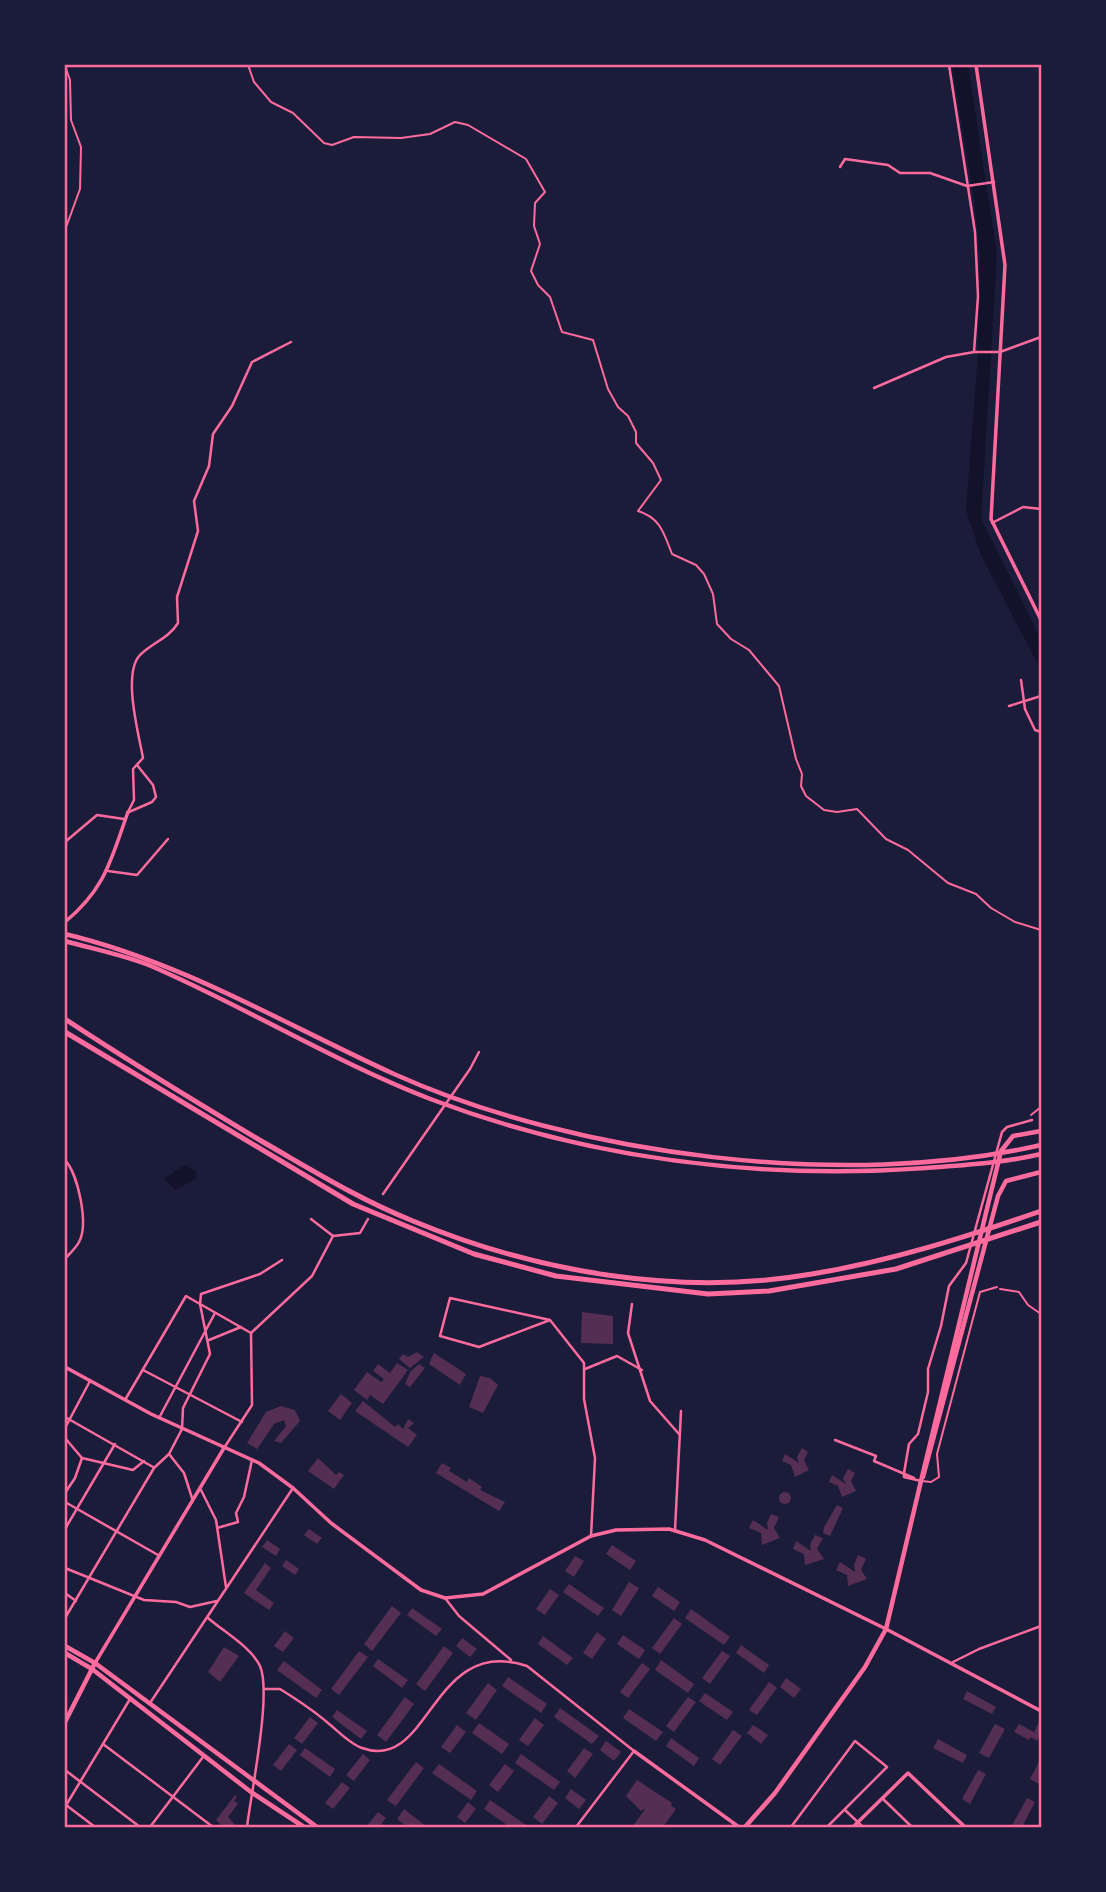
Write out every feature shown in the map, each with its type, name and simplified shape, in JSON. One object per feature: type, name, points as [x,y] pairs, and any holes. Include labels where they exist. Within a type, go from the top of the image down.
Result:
[{"type":"highway","points":[[65,1019],[160,1081],[358,1196],[413,1221],[480,1245],[556,1266],[634,1277],[708,1283],[767,1279],[891,1259],[1041,1211]]},
{"type":"highway","points":[[65,1032],[353,1204],[474,1254],[556,1276],[630,1287],[708,1294],[769,1292],[896,1269],[1041,1222]]},
{"type":"main road","points":[[65,934],[150,958],[436,1091],[589,1135],[689,1154],[749,1161],[842,1166],[973,1158],[1041,1144]]},
{"type":"main road","points":[[65,941],[149,966],[434,1100],[543,1137],[587,1148],[688,1162],[828,1171],[889,1171],[973,1165],[1041,1154]]},
{"type":"main road","points":[[745,1827],[865,1667],[886,1629],[998,1157],[1013,1136],[1041,1131]]},
{"type":"main road","points":[[920,1480],[925,1472],[998,1196],[1006,1181],[1041,1172]]},
{"type":"main road","points":[[65,1649],[72,1649],[95,1663],[317,1827]]},
{"type":"main road","points":[[65,1649],[251,1791],[304,1827]]},
{"type":"main road","points":[[65,1722],[95,1663]]},
{"type":"main road","points":[[115,1687],[120,1681]]},
{"type":"main road","points":[[282,1812],[285,1810],[293,1817],[303,1817]]},
{"type":"street","points":[[949,65],[977,258],[975,352]]},
{"type":"street","points":[[976,65],[991,183],[1005,253],[990,504],[992,523],[1041,618]]},
{"type":"street","points":[[840,167],[845,159],[851,159],[888,165],[900,173],[930,173],[968,186],[991,183]]},
{"type":"street","points":[[874,388],[946,357],[975,352],[998,352],[1041,337]]},
{"type":"street","points":[[65,922],[94,894],[108,871],[134,800],[134,769],[143,758],[133,699],[135,665],[141,653],[178,623],[177,597],[198,531],[194,501],[209,466],[213,434],[232,406],[252,362],[257,357],[291,342]]},
{"type":"street","points":[[992,523],[1023,508],[1041,509]]},
{"type":"street","points":[[1021,680],[1030,722],[1035,730],[1041,732]]},
{"type":"street","points":[[1009,706],[1041,696]]},
{"type":"street","points":[[128,812],[152,802],[156,797],[153,785],[136,765]]},
{"type":"street","points":[[65,842],[97,815],[125,820]]},
{"type":"street","points":[[108,871],[137,875],[168,839]]},
{"type":"street","points":[[383,1194],[479,1052]]},
{"type":"street","points":[[904,1473],[909,1444],[918,1434],[929,1392],[928,1368],[941,1326],[949,1286],[966,1263],[996,1146],[1007,1127],[1032,1120]]},
{"type":"street","points":[[65,1160],[76,1175],[82,1235],[65,1259]]},
{"type":"street","points":[[311,1219],[333,1236],[360,1233],[368,1219]]},
{"type":"street","points":[[95,1663],[192,1498],[252,1405],[251,1333],[312,1276],[333,1236]]},
{"type":"street","points":[[65,1618],[154,1468],[169,1454],[182,1429],[183,1408],[210,1354],[200,1304],[201,1294],[260,1274],[282,1260]]},
{"type":"street","points":[[125,1400],[186,1296],[251,1333]]},
{"type":"street","points":[[550,1320],[479,1347],[440,1336],[450,1298],[550,1320],[584,1363],[584,1399],[595,1458],[591,1536]]},
{"type":"street","points":[[632,1304],[628,1333],[650,1401],[679,1434]]},
{"type":"street","points":[[159,1418],[215,1312]]},
{"type":"street","points":[[209,1340],[241,1328]]},
{"type":"street","points":[[584,1370],[617,1356],[642,1370]]},
{"type":"street","points":[[65,1367],[159,1418],[253,1460],[293,1488],[331,1523],[421,1590],[445,1598],[483,1594],[591,1536],[616,1530],[675,1530],[705,1540],[953,1662],[1041,1712]]},
{"type":"street","points":[[143,1370],[242,1422]]},
{"type":"street","points":[[65,1428],[90,1381]]},
{"type":"street","points":[[675,1530],[681,1411]]},
{"type":"street","points":[[65,1417],[154,1468]]},
{"type":"street","points":[[65,1438],[82,1458],[133,1470],[144,1461]]},
{"type":"street","points":[[835,1440],[876,1455],[874,1461],[920,1480]]},
{"type":"street","points":[[65,1530],[115,1444]]},
{"type":"street","points":[[169,1454],[184,1473],[192,1498]]},
{"type":"street","points":[[65,1493],[75,1478],[82,1458]]},
{"type":"street","points":[[217,1528],[238,1522],[236,1513],[244,1497],[253,1460]]},
{"type":"street","points":[[199,1487],[217,1528],[226,1587]]},
{"type":"street","points":[[150,1703],[293,1488]]},
{"type":"street","points":[[65,1502],[158,1555]]},
{"type":"street","points":[[65,1568],[133,1596],[190,1607],[217,1601]]},
{"type":"street","points":[[65,1593],[76,1601]]},
{"type":"street","points":[[445,1598],[459,1616],[513,1661],[542,1676],[569,1702],[739,1827]]},
{"type":"street","points":[[208,1618],[249,1652],[260,1666],[265,1689],[247,1827]]},
{"type":"street","points":[[953,1662],[979,1648],[1041,1626]]},
{"type":"street","points":[[265,1689],[280,1689],[360,1748],[378,1752],[397,1748],[409,1738],[459,1674],[490,1661],[513,1661]]},
{"type":"street","points":[[95,1827],[65,1806],[130,1698]]},
{"type":"street","points":[[790,1827],[855,1741],[887,1767],[827,1827]]},
{"type":"street","points":[[103,1744],[213,1827]]},
{"type":"street","points":[[576,1827],[635,1751]]},
{"type":"street","points":[[150,1827],[205,1755]]},
{"type":"street","points":[[65,1770],[140,1827]]},
{"type":"street","points":[[853,1827],[908,1773],[965,1827]]},
{"type":"street","points":[[883,1798],[912,1827]]},
{"type":"street","points":[[844,1809],[863,1827]]},
{"type":"lane","points":[[920,1480],[931,1482],[939,1477],[937,1454],[979,1292],[997,1287]]},
{"type":"path","points":[[248,65],[254,82],[271,102],[293,113],[324,143],[332,145],[354,137],[430,135],[455,122],[468,125],[526,159],[545,192],[535,202],[534,226],[540,244],[531,271],[538,285],[550,297],[562,332],[593,340],[608,389],[618,407],[628,416],[636,432],[636,443],[657,471],[660,480],[638,511],[655,518],[666,535],[672,554],[696,565],[704,574],[713,594],[718,624],[731,639],[749,650],[779,686],[796,760],[802,774],[801,786],[806,796],[824,810],[837,812],[857,809],[886,839],[908,850],[948,883],[976,894],[991,908],[1015,922],[1041,930]]},
{"type":"path","points":[[65,66],[70,79],[71,120],[81,147],[80,189],[65,230]]},
{"type":"path","points":[[1032,1120],[1031,1114],[1041,1107]]},
{"type":"path","points":[[997,1287],[1019,1292],[1028,1305],[1041,1314]]},
{"type":"shaded area","points":[[952,65],[968,65],[997,254],[981,519],[1041,639],[1041,670],[981,555],[966,510],[978,354],[980,256],[974,199]]},
{"type":"shaded area","points":[[185,1165],[196,1172],[196,1179],[175,1190],[164,1179]]},
{"type":"building","points":[[582,1312],[613,1316],[613,1344],[581,1343]]},
{"type":"building","points":[[417,1352],[424,1357],[410,1368],[399,1359],[403,1354],[408,1357]]},
{"type":"building","points":[[434,1353],[466,1374],[460,1385],[429,1364]]},
{"type":"building","points":[[397,1363],[408,1370],[383,1404],[370,1395],[367,1400],[354,1390],[367,1372],[381,1382],[384,1379],[373,1371],[378,1364],[390,1373]]},
{"type":"building","points":[[419,1364],[425,1368],[410,1387],[405,1384],[410,1372]]},
{"type":"building","points":[[480,1376],[490,1378],[498,1385],[483,1413],[469,1407]]},
{"type":"building","points":[[341,1394],[352,1403],[340,1420],[328,1411]]},
{"type":"building","points":[[363,1401],[395,1427],[398,1424],[403,1429],[408,1419],[414,1423],[408,1428],[417,1435],[408,1447],[355,1411]]},
{"type":"building","points":[[281,1406],[295,1410],[300,1421],[281,1443],[274,1441],[286,1426],[284,1420],[274,1424],[257,1449],[247,1443],[266,1412]]},
{"type":"building","points":[[802,1448],[808,1452],[804,1460],[809,1470],[795,1477],[791,1465],[782,1461],[785,1454],[799,1463],[797,1457]]},
{"type":"building","points":[[318,1458],[336,1475],[339,1472],[344,1475],[334,1489],[308,1471]]},
{"type":"building","points":[[442,1463],[451,1468],[449,1471],[467,1482],[469,1478],[482,1487],[480,1490],[505,1502],[499,1511],[436,1473]]},
{"type":"building","points":[[848,1469],[855,1473],[851,1481],[856,1491],[842,1497],[838,1486],[829,1482],[832,1475],[846,1484],[843,1478]]},
{"type":"building","points":[[785,1492],[791,1498],[785,1504],[779,1498]]},
{"type":"building","points":[[837,1505],[843,1508],[830,1536],[823,1533],[824,1527]]},
{"type":"building","points":[[771,1514],[779,1517],[774,1528],[780,1538],[762,1545],[761,1533],[749,1528],[753,1520],[768,1530],[767,1523]]},
{"type":"building","points":[[309,1529],[322,1538],[317,1544],[304,1535]]},
{"type":"building","points":[[815,1535],[823,1538],[817,1549],[824,1559],[805,1565],[804,1554],[793,1549],[796,1541],[811,1551],[810,1544]]},
{"type":"building","points":[[267,1540],[280,1549],[276,1556],[262,1547]]},
{"type":"building","points":[[612,1545],[636,1561],[630,1570],[606,1554]]},
{"type":"building","points":[[858,1555],[866,1559],[861,1570],[867,1579],[848,1586],[847,1575],[836,1570],[840,1562],[855,1572],[854,1565]]},
{"type":"building","points":[[575,1556],[584,1561],[574,1577],[565,1571]]},
{"type":"building","points":[[286,1560],[299,1569],[295,1575],[282,1566]]},
{"type":"building","points":[[265,1563],[271,1568],[256,1590],[274,1603],[269,1610],[244,1593]]},
{"type":"building","points":[[629,1582],[639,1588],[621,1616],[612,1610]]},
{"type":"building","points":[[569,1584],[604,1608],[598,1616],[563,1592]]},
{"type":"building","points":[[658,1587],[680,1602],[674,1611],[652,1596]]},
{"type":"building","points":[[550,1589],[559,1595],[545,1615],[536,1609]]},
{"type":"building","points":[[392,1606],[401,1613],[372,1651],[364,1644]]},
{"type":"building","points":[[412,1608],[442,1629],[436,1636],[407,1615]]},
{"type":"building","points":[[691,1609],[730,1637],[724,1645],[685,1618]]},
{"type":"building","points":[[674,1618],[682,1624],[660,1654],[652,1648]]},
{"type":"building","points":[[285,1631],[294,1638],[283,1652],[274,1646]]},
{"type":"building","points":[[597,1632],[606,1639],[592,1659],[583,1653]]},
{"type":"building","points":[[623,1635],[645,1650],[639,1659],[617,1644]]},
{"type":"building","points":[[543,1636],[573,1658],[567,1665],[538,1644]]},
{"type":"building","points":[[462,1638],[477,1649],[470,1657],[456,1646]]},
{"type":"building","points":[[741,1645],[769,1665],[764,1673],[736,1653]]},
{"type":"building","points":[[444,1646],[453,1653],[425,1691],[416,1684]]},
{"type":"building","points":[[224,1647],[239,1656],[220,1682],[208,1672]]},
{"type":"building","points":[[359,1651],[368,1657],[339,1695],[331,1689]]},
{"type":"building","points":[[722,1651],[730,1656],[710,1684],[702,1678]]},
{"type":"building","points":[[378,1659],[408,1680],[402,1688],[373,1666]]},
{"type":"building","points":[[661,1660],[694,1684],[688,1693],[655,1670]]},
{"type":"building","points":[[284,1661],[322,1690],[316,1698],[277,1670]]},
{"type":"building","points":[[642,1663],[650,1669],[628,1698],[620,1692]]},
{"type":"building","points":[[508,1677],[547,1704],[541,1713],[502,1686]]},
{"type":"building","points":[[786,1678],[801,1689],[794,1698],[780,1687]]},
{"type":"building","points":[[769,1682],[777,1688],[757,1715],[749,1710]]},
{"type":"building","points":[[488,1683],[497,1690],[476,1720],[466,1713]]},
{"type":"building","points":[[967,1691],[996,1707],[992,1714],[963,1699]]},
{"type":"building","points":[[705,1693],[733,1712],[727,1720],[699,1701]]},
{"type":"building","points":[[405,1697],[414,1704],[386,1742],[377,1735]]},
{"type":"building","points":[[688,1697],[696,1702],[674,1732],[666,1726]]},
{"type":"building","points":[[560,1708],[599,1736],[592,1744],[554,1717]]},
{"type":"building","points":[[629,1709],[663,1732],[656,1741],[623,1718]]},
{"type":"building","points":[[337,1710],[367,1731],[361,1739],[332,1717]]},
{"type":"building","points":[[310,1717],[318,1723],[302,1744],[294,1738]]},
{"type":"building","points":[[535,1718],[544,1725],[528,1746],[519,1740]]},
{"type":"building","points":[[1039,1722],[1041,1733],[1037,1741],[1014,1732],[1019,1724],[1034,1732]]},
{"type":"building","points":[[479,1723],[509,1744],[502,1754],[472,1733]]},
{"type":"building","points":[[995,1724],[1005,1729],[989,1758],[979,1753]]},
{"type":"building","points":[[457,1725],[466,1732],[450,1753],[441,1747]]},
{"type":"building","points":[[753,1725],[768,1735],[761,1744],[747,1733]]},
{"type":"building","points":[[733,1730],[742,1736],[720,1765],[712,1759]]},
{"type":"building","points":[[671,1738],[699,1758],[694,1766],[666,1746]]},
{"type":"building","points":[[938,1739],[967,1755],[963,1763],[933,1748]]},
{"type":"building","points":[[606,1741],[621,1752],[614,1761],[600,1750]]},
{"type":"building","points":[[289,1744],[297,1750],[281,1771],[273,1765]]},
{"type":"building","points":[[305,1748],[335,1769],[330,1777],[300,1755]]},
{"type":"building","points":[[584,1748],[593,1754],[575,1778],[567,1771]]},
{"type":"building","points":[[363,1754],[370,1760],[354,1781],[346,1775]]},
{"type":"building","points":[[521,1754],[560,1782],[554,1790],[515,1763]]},
{"type":"building","points":[[1041,1758],[1041,1781],[1039,1784],[1030,1779]]},
{"type":"building","points":[[416,1762],[424,1768],[396,1806],[387,1800]]},
{"type":"building","points":[[439,1764],[477,1791],[471,1800],[432,1773]]},
{"type":"building","points":[[505,1764],[514,1771],[498,1792],[489,1785]]},
{"type":"building","points":[[978,1770],[986,1774],[970,1804],[962,1799]]},
{"type":"building","points":[[637,1780],[672,1803],[671,1806],[676,1809],[663,1827],[632,1827],[646,1808],[641,1811],[626,1796]]},
{"type":"building","points":[[342,1782],[350,1788],[333,1809],[325,1803]]},
{"type":"building","points":[[571,1789],[586,1800],[579,1809],[565,1798]]},
{"type":"building","points":[[235,1795],[237,1797],[234,1801],[238,1804],[228,1817],[237,1827],[223,1827],[216,1820]]},
{"type":"building","points":[[549,1796],[558,1803],[542,1824],[533,1817]]},
{"type":"building","points":[[1027,1798],[1035,1802],[1022,1827],[1011,1827]]},
{"type":"building","points":[[490,1800],[529,1827],[510,1827],[484,1809]]},
{"type":"building","points":[[468,1802],[476,1809],[465,1823],[457,1817]]},
{"type":"building","points":[[404,1809],[427,1827],[407,1827],[397,1819]]},
{"type":"building","points":[[378,1812],[386,1818],[379,1827],[366,1827]]}]
